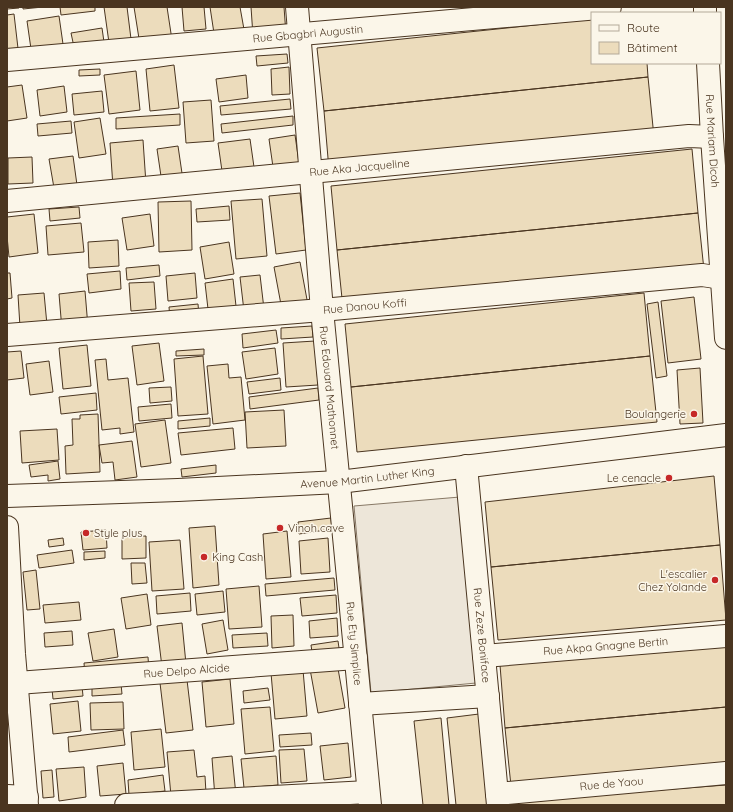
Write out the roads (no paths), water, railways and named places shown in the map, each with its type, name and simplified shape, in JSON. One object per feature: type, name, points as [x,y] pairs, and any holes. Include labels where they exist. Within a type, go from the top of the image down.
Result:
[{"type":"street","name":"Rue Edouard Mathonnet","points":[[298,7],[322,310],[339,482]]},
{"type":"street","name":"Rue Gbagbri Augustin","points":[[7,60],[300,33],[610,7]]},
{"type":"street","name":"Rue Mariam Dicoh","points":[[714,76],[712,137],[726,338]]},
{"type":"street","name":"Rue Aka Jacqueline","points":[[7,201],[688,136],[712,137]]},
{"type":"street","name":"Rue Danou Koffi","points":[[7,335],[322,310],[702,275],[722,278]]},
{"type":"street","name":"Avenue Martin Luther King","points":[[7,496],[178,490],[339,482],[726,435]]},
{"type":"street","name":"Rue Zeze Boniface","points":[[466,466],[497,799]]},
{"type":"street","name":"Rue Ety Simplice","points":[[339,482],[369,798]]},
{"type":"street","points":[[7,527],[10,654],[17,683],[20,799]]},
{"type":"street","name":"Rue Akpa Gnagne Bertin","points":[[484,656],[726,636]]},
{"type":"street","name":"Rue Delpo Alcide","points":[[17,683],[356,658]]},
{"type":"street","points":[[360,704],[488,696]]},
{"type":"street","name":"Rue de Yaou","points":[[497,799],[726,773]]},
{"type":"street","points":[[126,805],[369,798]]},
{"type":"place","name":"Boulangerie","points":[[694,414]]},
{"type":"place","name":"Le cenacle","points":[[669,478]]},
{"type":"place","name":"Vinoh cave","points":[[280,528]]},
{"type":"place","name":"Style plus","points":[[86,533]]},
{"type":"place","name":"King Cash","points":[[204,557]]},
{"type":"place","name":"L'escalier Chez Yolande","points":[[715,580]]}]
